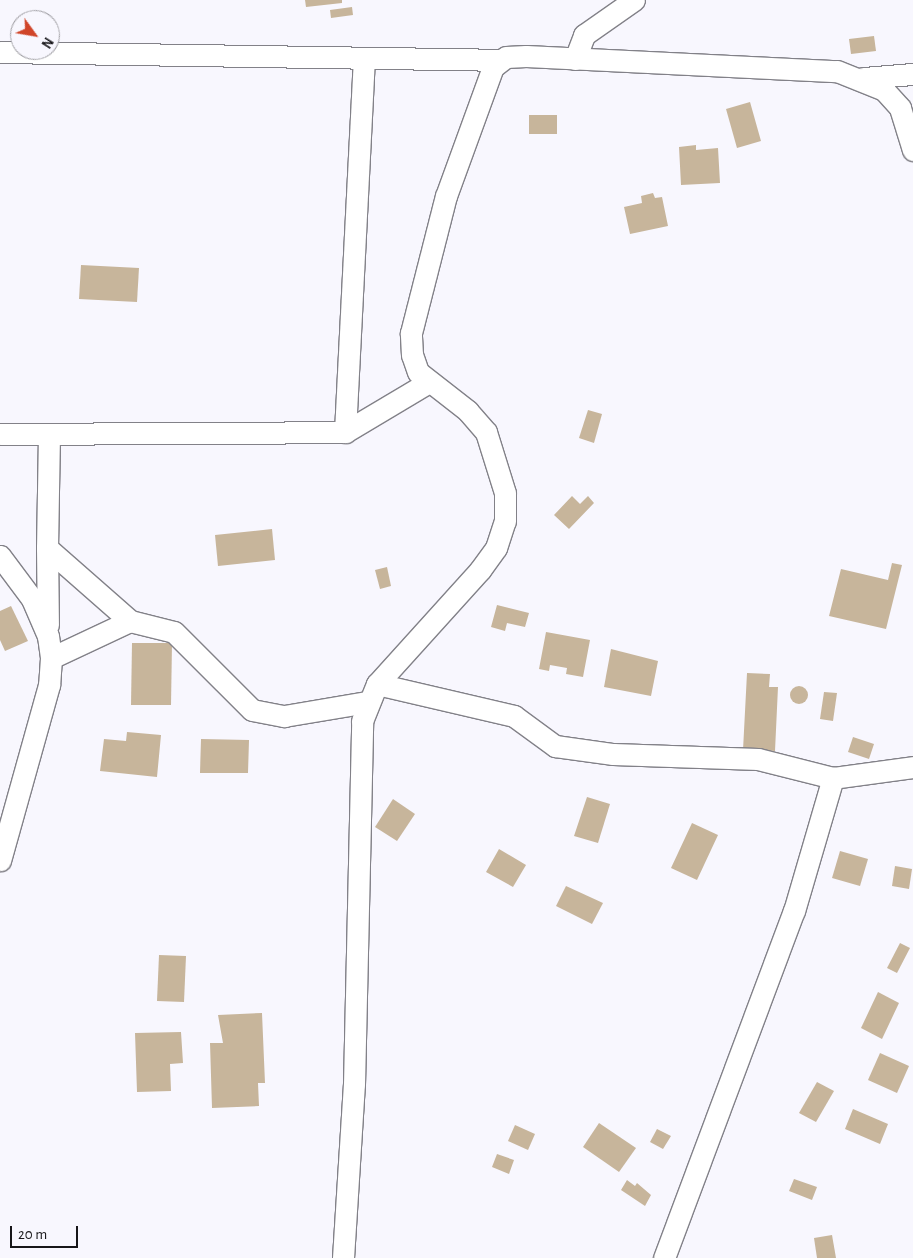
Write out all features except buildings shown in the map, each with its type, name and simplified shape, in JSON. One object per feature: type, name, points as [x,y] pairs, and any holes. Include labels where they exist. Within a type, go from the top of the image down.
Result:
[{"type":"street","points":[[575,59],[584,35],[634,0]]},
{"type":"street","points":[[0,52],[498,60],[526,56],[837,71],[864,78],[884,90],[900,108],[913,150]]},
{"type":"street","points":[[345,432],[364,58]]},
{"type":"street","points":[[343,1258],[354,1084],[358,755],[372,693],[480,570],[496,548],[505,521],[504,494],[486,432],[468,411],[418,372],[412,356],[411,333],[446,196],[489,76],[498,60]]},
{"type":"street","points":[[864,78],[913,74]]},
{"type":"street","points":[[0,434],[345,432],[429,382]]},
{"type":"street","points":[[0,860],[49,685],[51,658],[48,636],[47,548],[49,434]]},
{"type":"street","points":[[47,548],[130,621],[174,632],[252,710],[284,716],[372,693],[514,716],[555,746],[613,754],[758,759],[833,778],[913,767]]},
{"type":"street","points":[[0,556],[32,599],[48,636]]},
{"type":"street","points":[[51,658],[130,621]]},
{"type":"street","points":[[664,1258],[794,912],[833,778]]}]
